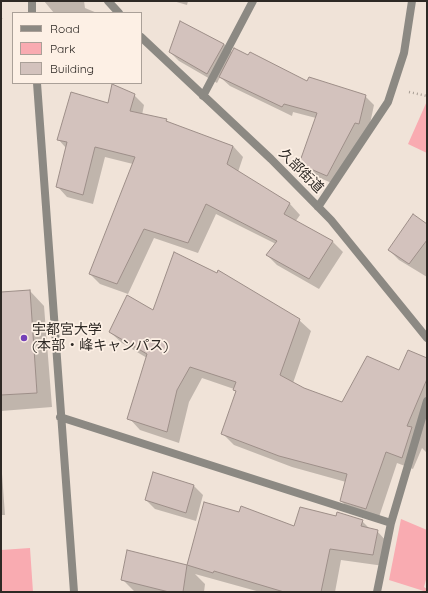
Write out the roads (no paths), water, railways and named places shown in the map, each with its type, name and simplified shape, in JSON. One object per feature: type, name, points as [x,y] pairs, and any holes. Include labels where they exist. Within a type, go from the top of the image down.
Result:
[{"type":"street","points":[[32,1],[32,12]]},
{"type":"street","points":[[108,1],[118,12]]},
{"type":"street","points":[[203,96],[253,1]]},
{"type":"street","points":[[318,207],[388,102],[404,53],[412,1]]},
{"type":"street","name":"久部街道","points":[[142,39],[271,159],[331,220],[427,338]]},
{"type":"street","points":[[37,84],[60,417],[74,592]]},
{"type":"street","points":[[377,592],[391,522],[427,401]]},
{"type":"street","points":[[60,417],[391,522]]},
{"type":"place","name":"宇都宮大学 (本部・峰キャンパス)","points":[[24,338]]}]
